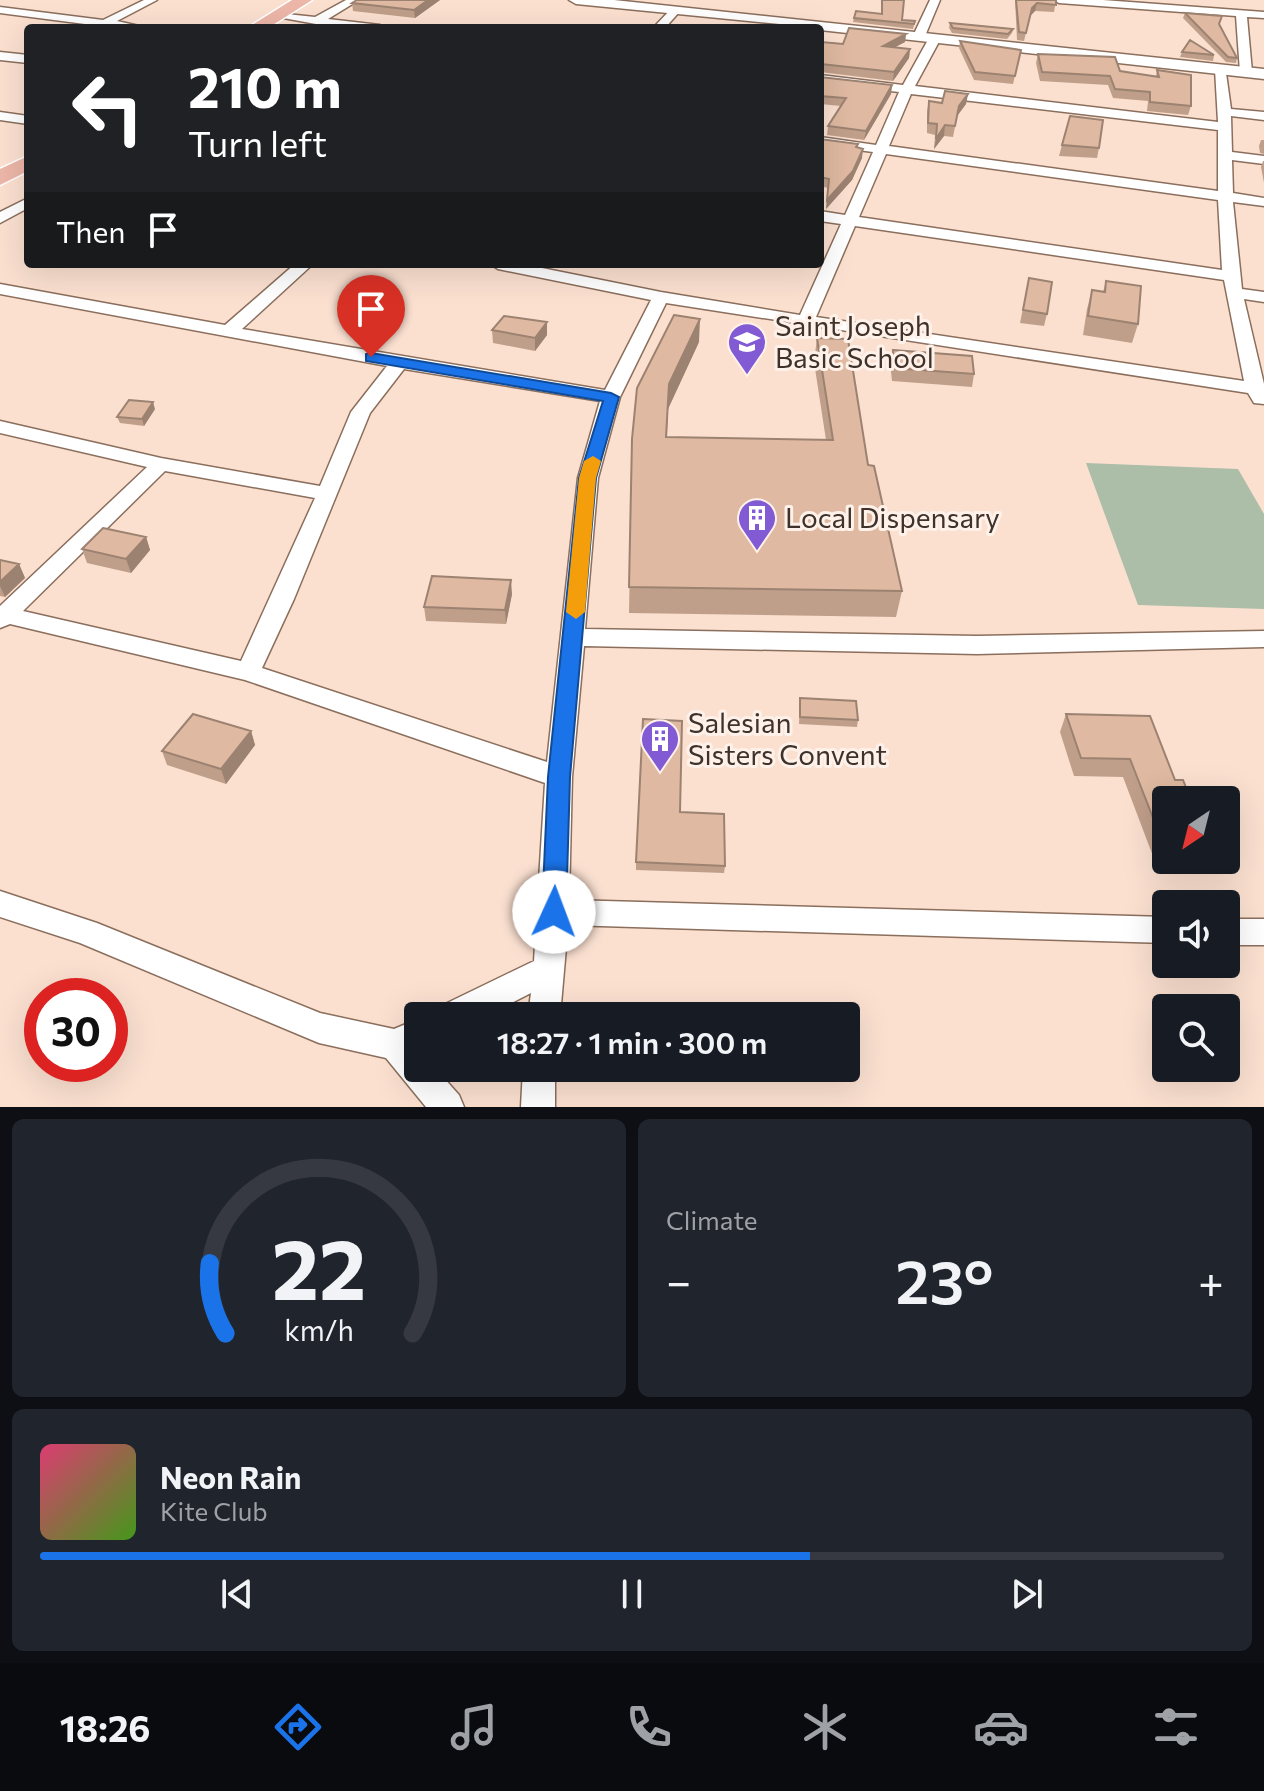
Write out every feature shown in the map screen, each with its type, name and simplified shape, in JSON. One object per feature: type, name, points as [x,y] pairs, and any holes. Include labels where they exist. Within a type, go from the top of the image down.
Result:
[{"type":"main road","points":[[263,24],[304,0]]},
{"type":"main road","points":[[0,178],[24,164]]},
{"type":"street","points":[[105,23],[152,0]]},
{"type":"street","points":[[312,24],[354,0]]},
{"type":"street","points":[[576,0],[665,6],[817,24]]},
{"type":"street","points":[[919,36],[935,0]]},
{"type":"street","points":[[1059,0],[1264,15]]},
{"type":"street","points":[[0,10],[112,24]]},
{"type":"street","points":[[1241,14],[1246,72]]},
{"type":"street","points":[[277,16],[344,24]]},
{"type":"street","points":[[824,25],[1264,74]]},
{"type":"street","points":[[806,321],[907,89],[935,38]]},
{"type":"street","points":[[0,56],[24,59]]},
{"type":"street","points":[[518,268],[661,297],[1261,394],[1233,284],[1225,196],[1226,120],[1221,69]]},
{"type":"street","points":[[824,79],[1226,120],[1264,116]]},
{"type":"street","points":[[0,116],[24,119]]},
{"type":"street","points":[[824,142],[1264,202]]},
{"type":"street","points":[[1226,155],[1264,160]]},
{"type":"street","points":[[0,218],[24,204]]},
{"type":"street","points":[[824,217],[1233,284],[1264,297]]},
{"type":"street","points":[[229,331],[300,268]]},
{"type":"street","points":[[0,289],[399,363],[611,397]]},
{"type":"street","points":[[545,1002],[554,912],[559,777],[588,478],[611,397],[661,297]]},
{"type":"street","points":[[248,672],[328,494],[343,450],[361,412],[399,363]]},
{"type":"street","points":[[0,427],[161,464],[328,494]]},
{"type":"street","points":[[2,617],[161,464]]},
{"type":"street","points":[[2,617],[248,672],[559,777]]},
{"type":"street","points":[[574,637],[977,645],[1264,639]]},
{"type":"street","points":[[0,904],[86,932],[319,1028],[404,1039]]},
{"type":"street","points":[[554,912],[1152,930]]},
{"type":"street","points":[[1240,932],[1264,932]]},
{"type":"street","points":[[482,1002],[548,969]]},
{"type":"street","points":[[432,1082],[447,1107]]},
{"type":"street","points":[[538,1107],[539,1082]]},
{"type":"green space","points":[[1086,463],[1238,469],[1264,514],[1264,609],[1138,605]]},
{"type":"building","points":[[357,0],[428,0],[414,10],[352,3]]},
{"type":"building","points":[[882,0],[904,0],[902,20],[915,21],[914,24],[854,18],[856,11],[882,14]]},
{"type":"building","points":[[1016,0],[1056,0],[1056,5],[1037,3],[1032,8],[1026,33],[1019,32]]},
{"type":"building","points":[[1185,13],[1222,16],[1219,24],[1237,58],[1228,57]]},
{"type":"building","points":[[950,23],[1013,29],[1008,34],[953,28]]},
{"type":"building","points":[[849,28],[906,34],[883,46],[910,49],[894,72],[824,64],[824,42],[843,44]]},
{"type":"building","points":[[1190,40],[1214,55],[1182,52]]},
{"type":"building","points":[[960,41],[1021,50],[1015,76],[975,72]]},
{"type":"building","points":[[1038,54],[1115,57],[1120,71],[1159,77],[1157,70],[1191,75],[1191,106],[1150,102],[1150,92],[1115,89],[1110,76],[1042,72]]},
{"type":"building","points":[[824,77],[892,85],[866,131],[828,126],[846,98],[824,96]]},
{"type":"building","points":[[945,91],[968,94],[959,106],[955,126],[945,125],[936,139],[937,124],[928,123],[929,101],[942,103]]},
{"type":"building","points":[[1070,116],[1103,120],[1099,148],[1062,145]]},
{"type":"building","points":[[824,140],[858,144],[856,147],[863,149],[853,171],[827,200],[829,179],[824,178]]},
{"type":"building","points":[[1029,278],[1052,282],[1047,314],[1023,310]]},
{"type":"building","points":[[1106,281],[1141,286],[1138,324],[1088,316],[1092,290],[1105,292]]},
{"type":"building","points":[[674,315],[700,319],[669,384],[666,437],[833,440],[817,338],[848,339],[868,465],[874,466],[902,591],[629,587],[632,439],[637,388]]},
{"type":"building","points":[[504,316],[547,322],[535,338],[492,330]]},
{"type":"building","points":[[893,350],[972,356],[974,374],[894,368]]},
{"type":"building","points":[[129,400],[153,402],[142,419],[117,417]]},
{"type":"building","points":[[103,528],[146,537],[126,559],[82,549]]},
{"type":"building","points":[[0,560],[19,564],[0,582]]},
{"type":"building","points":[[432,576],[511,580],[505,610],[424,607]]},
{"type":"building","points":[[800,698],[856,701],[858,720],[800,717]]},
{"type":"building","points":[[193,714],[251,731],[221,769],[162,751]]},
{"type":"building","points":[[1066,714],[1150,716],[1175,780],[1183,780],[1185,786],[1152,786],[1152,815],[1130,759],[1081,758]]},
{"type":"building","name":"Salesian Sisters Convent","points":[[643,719],[682,721],[680,812],[724,814],[725,866],[636,862]]},
{"type":"slow traffic","points":[[576,612],[588,478],[593,461]]},
{"type":"place","name":"Saint Joseph Basic School","points":[[747,376]]},
{"type":"place","name":"Local Dispensary","points":[[757,552]]},
{"type":"place","name":"Salesian Sisters Convent","points":[[660,773]]},
{"type":"route","points":[[371,357],[611,397],[588,478],[559,777],[554,912]]}]
